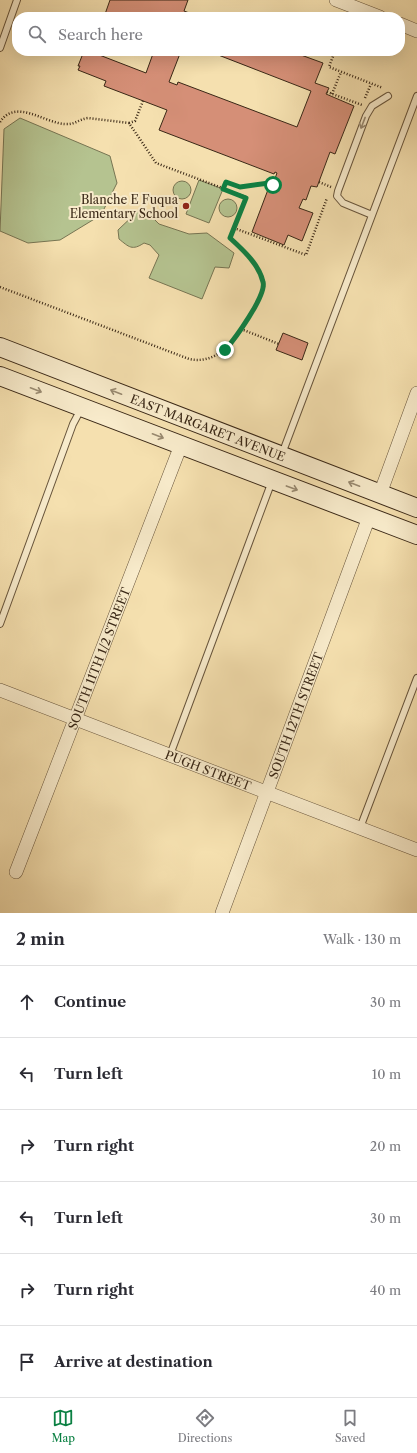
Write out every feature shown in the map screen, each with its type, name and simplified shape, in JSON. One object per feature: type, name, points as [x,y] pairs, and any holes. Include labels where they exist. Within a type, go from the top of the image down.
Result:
[{"type":"main road","name":"EAST MARGARET AVENUE","points":[[0,347],[417,508]]},
{"type":"main road","points":[[0,376],[272,481],[417,535]]},
{"type":"street","points":[[343,1],[368,12]]},
{"type":"street","points":[[405,26],[417,31]]},
{"type":"street","points":[[380,494],[417,393]]},
{"type":"street","name":"SOUTH 11TH 1/2 STREET","points":[[16,872],[181,445]]},
{"type":"street","name":"SOUTH 12TH STREET","points":[[222,913],[369,517]]},
{"type":"street","name":"PUGH STREET","points":[[0,690],[417,850]]},
{"type":"lane","points":[[13,12],[17,0]]},
{"type":"lane","points":[[0,48],[12,14]]},
{"type":"lane","points":[[372,215],[343,204],[337,196],[366,116],[372,106],[388,96]]},
{"type":"lane","points":[[281,455],[417,96]]},
{"type":"lane","points":[[0,624],[73,424],[82,408]]},
{"type":"lane","points":[[170,755],[272,481]]},
{"type":"lane","points":[[359,828],[417,678]]},
{"type":"path","points":[[333,56],[329,67],[384,88]]},
{"type":"path","points":[[332,94],[340,72]]},
{"type":"path","points":[[327,92],[363,106],[371,84]]},
{"type":"path","points":[[0,122],[4,116],[16,111],[30,113],[58,124],[75,124],[84,118],[129,123],[135,121],[143,101]]},
{"type":"path","points":[[0,287],[196,361],[210,359],[232,342],[263,290],[264,285],[260,274],[251,259],[230,238],[246,198],[156,163],[132,125],[129,123]]},
{"type":"path","points":[[223,189],[226,182],[240,187],[269,183],[273,185]]},
{"type":"path","points":[[234,228],[306,255],[331,187],[319,182]]},
{"type":"path","points":[[241,329],[279,344]]},
{"type":"green space","points":[[20,118],[110,156],[117,183],[101,215],[60,240],[28,243],[0,231],[4,129]]},
{"type":"green space","points":[[199,180],[223,189],[209,223],[186,214]]},
{"type":"green space","points":[[178,181],[186,181],[191,186],[189,197],[186,199],[178,199],[173,194],[173,186]]},
{"type":"green space","points":[[224,199],[232,199],[237,204],[235,215],[232,217],[224,217],[219,212],[219,204]]},
{"type":"green space","points":[[138,211],[151,216],[159,224],[189,234],[207,233],[234,253],[229,268],[215,267],[202,299],[149,278],[159,255],[150,245],[144,243],[136,247],[131,247],[119,239],[118,230]]},
{"type":"building","points":[[110,0],[188,0],[184,11],[187,12],[106,12]]},
{"type":"building","points":[[82,56],[102,56],[146,73],[152,56],[179,56],[169,82],[177,85],[178,82],[297,127],[311,91],[221,56],[304,56],[323,63],[315,83],[329,88],[326,94],[354,106],[335,154],[330,152],[317,187],[311,186],[306,200],[303,199],[299,208],[313,213],[302,241],[288,235],[284,245],[252,232],[269,187],[272,187],[277,173],[275,172],[274,174],[159,130],[167,110],[104,86],[106,81],[78,70],[80,66],[78,66]]},
{"type":"building","points":[[283,333],[308,343],[302,360],[276,350]]},
{"type":"place","name":"Blanche E Fuqua Elementary School","points":[[186,206]]},
{"type":"route","points":[[225,350],[248,318],[263,290],[264,285],[260,274],[251,259],[230,238],[246,198],[223,189],[226,182],[240,187],[269,183],[273,185]]}]
